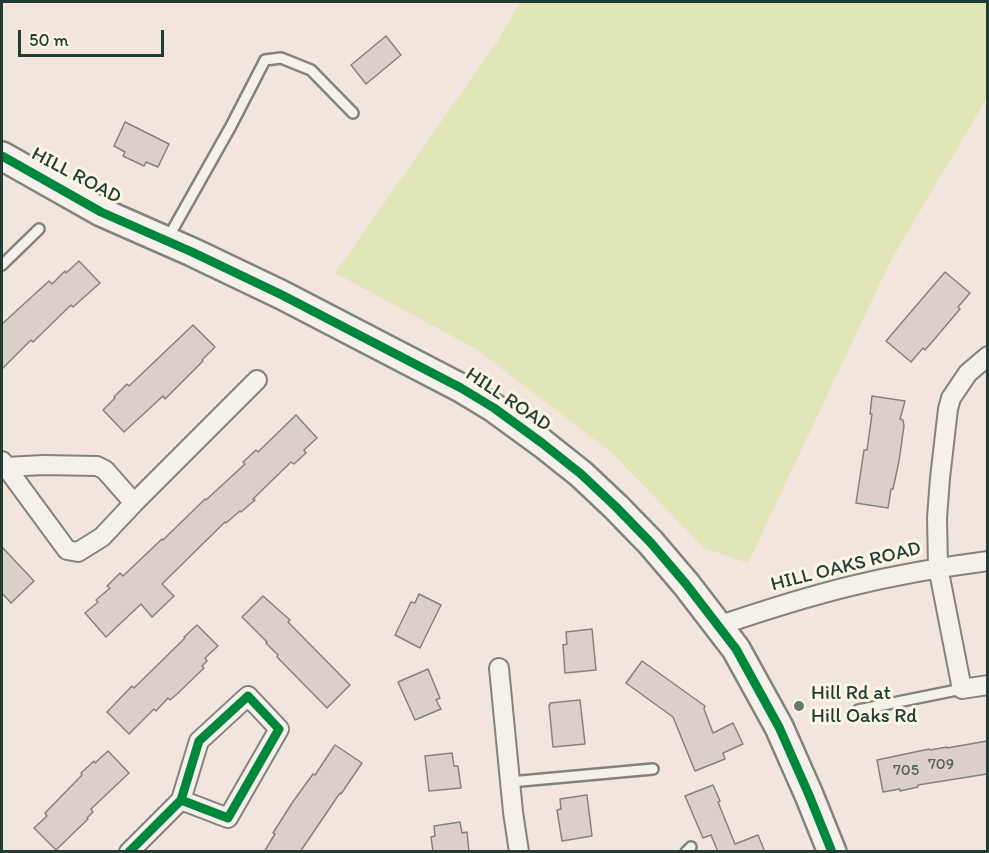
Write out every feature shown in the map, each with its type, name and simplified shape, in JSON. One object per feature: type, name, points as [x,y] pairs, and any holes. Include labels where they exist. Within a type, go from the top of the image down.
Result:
[{"type":"street","name":"HILL ROAD","points":[[2,156],[101,212],[282,294],[461,388],[494,408],[581,474],[651,543],[736,649],[778,727],[832,852]]},
{"type":"street","points":[[987,356],[961,381],[951,398],[941,458],[938,508],[938,567],[962,689],[987,685]]},
{"type":"street","points":[[4,464],[67,550],[78,552],[102,537],[257,380]]},
{"type":"street","points":[[4,464],[97,466],[105,470],[134,503]]},
{"type":"street","name":"HILL OAKS ROAD","points":[[718,626],[851,586],[938,567],[987,561]]},
{"type":"street","points":[[499,668],[519,852]]},
{"type":"street","points":[[129,852],[181,800],[199,741],[248,696],[279,729],[228,819],[181,800]]},
{"type":"lane","points":[[166,241],[231,126],[265,60],[281,58],[311,70],[354,113]]},
{"type":"lane","points":[[2,265],[39,229]]},
{"type":"lane","points":[[858,710],[962,689]]},
{"type":"lane","points":[[510,782],[654,769]]},
{"type":"green space","points":[[520,2],[987,2],[987,98],[891,260],[748,563],[704,548],[612,453],[476,349],[335,273],[499,39]]},
{"type":"building","points":[[386,36],[401,55],[366,84],[351,65]]},
{"type":"building","points":[[125,122],[169,144],[158,167],[146,162],[144,166],[123,156],[125,152],[114,146]]},
{"type":"building","points":[[79,261],[100,283],[73,307],[71,305],[33,342],[31,340],[2,369],[2,324],[49,281],[52,284]]},
{"type":"building","points":[[945,272],[970,293],[958,307],[960,309],[932,342],[925,350],[923,348],[911,362],[886,341]]},
{"type":"building","points":[[193,325],[215,347],[165,399],[163,396],[124,432],[103,410],[127,384],[129,386]]},
{"type":"building","points":[[872,396],[905,401],[900,419],[903,420],[904,426],[899,461],[888,508],[856,503],[864,450],[867,450]]},
{"type":"building","points":[[296,415],[317,438],[304,450],[306,453],[294,464],[291,462],[253,499],[255,500],[225,522],[162,584],[174,596],[152,617],[141,604],[106,637],[85,613],[110,588],[107,586],[120,573],[123,576],[163,540],[245,464],[243,462],[256,450],[258,452]]},
{"type":"building","points":[[2,547],[34,581],[11,603],[2,593]]},
{"type":"building","points":[[419,594],[441,605],[420,648],[395,635],[411,602],[415,603]]},
{"type":"building","points":[[263,596],[290,620],[288,622],[350,685],[327,708],[242,617]]},
{"type":"building","points":[[197,625],[218,646],[205,658],[207,661],[202,666],[204,668],[170,700],[168,698],[156,711],[154,709],[129,734],[107,712]]},
{"type":"building","points":[[592,629],[596,670],[565,673],[563,645],[567,644],[566,632]]},
{"type":"building","points":[[642,661],[705,706],[704,709],[713,733],[733,723],[743,744],[723,753],[725,759],[695,771],[673,717],[626,683]]},
{"type":"building","points":[[428,669],[440,698],[436,700],[441,709],[415,720],[398,682]]},
{"type":"building","points":[[580,700],[585,744],[553,747],[550,703]]},
{"type":"building","points":[[987,741],[987,774],[918,785],[918,787],[900,791],[900,789],[883,792],[877,760],[929,749]]},
{"type":"building","points":[[335,745],[362,763],[300,852],[264,852],[292,803],[313,774],[315,775]]},
{"type":"building","points":[[108,751],[129,773],[91,809],[93,812],[88,819],[56,850],[34,828],[47,816],[45,813],[82,775],[81,773]]},
{"type":"building","points":[[452,753],[454,766],[458,766],[461,788],[429,791],[425,756]]},
{"type":"building","points":[[713,785],[735,844],[758,835],[765,852],[718,852],[711,835],[703,838],[685,796]]},
{"type":"building","points":[[587,795],[592,836],[562,841],[557,810],[561,809],[560,799]]},
{"type":"building","points":[[460,822],[462,833],[467,832],[469,852],[433,852],[431,837],[435,836],[434,826]]},
{"type":"cycle path","points":[[2,156],[101,212],[282,295],[461,388],[494,408],[581,474],[651,543],[736,649],[779,727],[832,852]]},
{"type":"cycle path","points":[[129,852],[181,800],[199,741],[248,696],[279,729],[228,818],[181,800]]},
{"type":"place","name":"Hill Rd at Hill Oaks Rd","points":[[799,706]]}]
